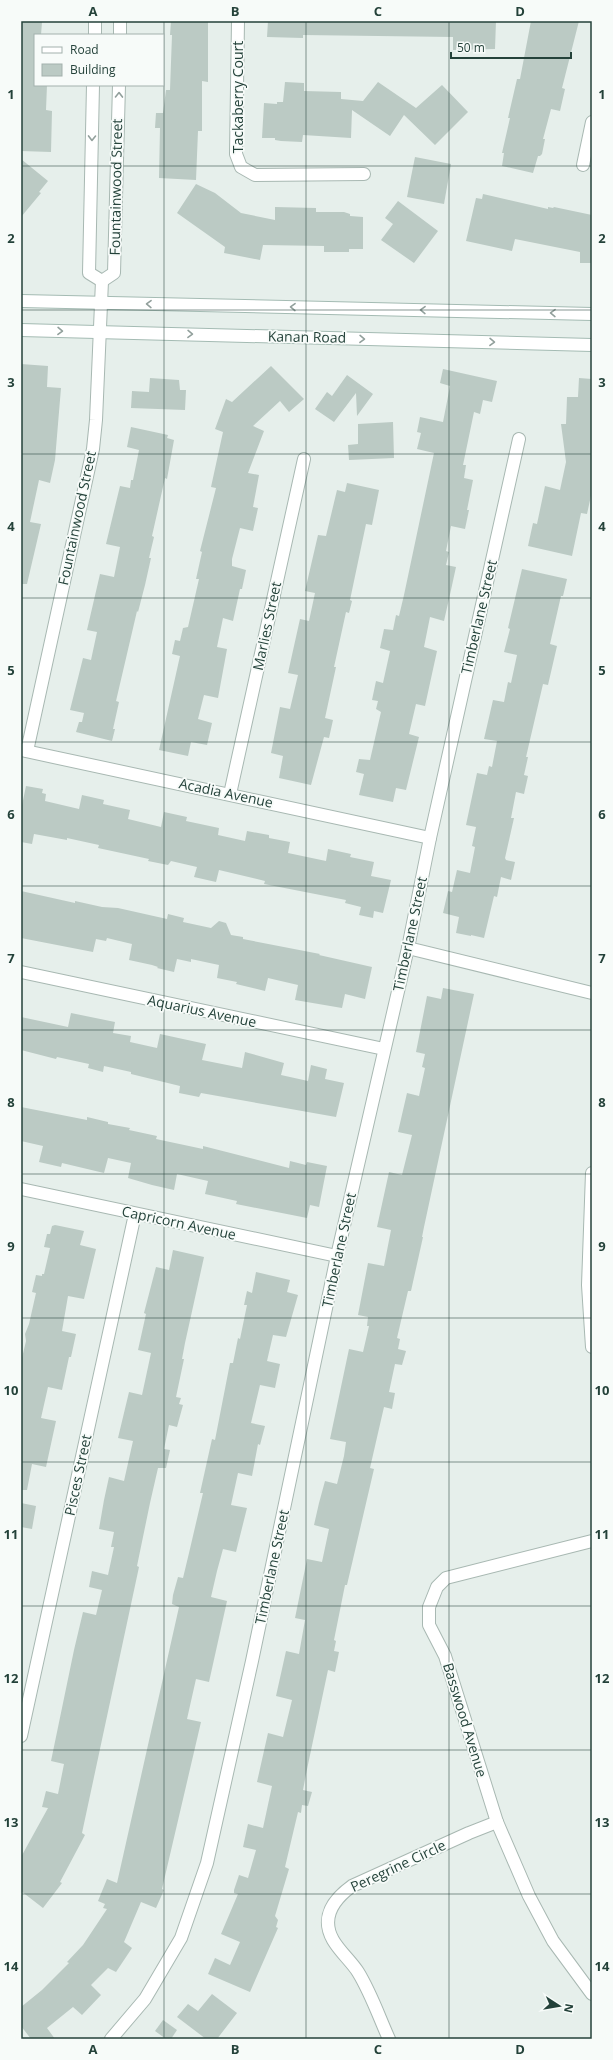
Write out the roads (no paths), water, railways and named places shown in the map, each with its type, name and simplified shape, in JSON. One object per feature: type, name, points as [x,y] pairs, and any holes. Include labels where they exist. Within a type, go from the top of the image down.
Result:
[{"type":"street","points":[[95,21],[95,34]]},
{"type":"street","points":[[120,21],[120,34]]},
{"type":"street","name":"Tackaberry Court","points":[[238,21],[238,140],[236,154],[241,167],[255,175],[280,173],[364,174]]},
{"type":"street","name":"Fountainwood Street","points":[[94,86],[89,273],[102,281]]},
{"type":"street","name":"Fountainwood Street","points":[[102,281],[114,273],[119,86]]},
{"type":"street","points":[[583,166],[592,122]]},
{"type":"street","name":"Fountainwood Street","points":[[24,750],[93,449],[96,420],[102,281]]},
{"type":"street","name":"Kanan Road","points":[[21,301],[592,314]]},
{"type":"street","name":"Kanan Road","points":[[21,330],[592,345]]},
{"type":"street","name":"Timberlane Street","points":[[111,2039],[144,1999],[181,1938],[207,1863],[252,1661],[337,1256],[408,948],[430,838],[519,440]]},
{"type":"street","name":"Marlies Street","points":[[230,794],[304,459]]},
{"type":"street","name":"Acadia Avenue","points":[[24,750],[430,838]]},
{"type":"street","points":[[408,948],[592,993]]},
{"type":"street","name":"Aquarius Avenue","points":[[21,972],[384,1050]]},
{"type":"street","points":[[592,1173],[588,1285],[592,1347]]},
{"type":"street","name":"Capricorn Avenue","points":[[21,1188],[135,1214],[337,1256]]},
{"type":"street","name":"Pisces Street","points":[[21,1736],[135,1214]]},
{"type":"street","name":"Basswood Avenue","points":[[592,1541],[446,1578],[437,1587],[429,1607],[429,1625],[445,1656],[497,1822],[529,1896],[553,1941],[592,1994]]},
{"type":"street","name":"Peregrine Circle","points":[[389,2039],[358,1972],[333,1940],[329,1928],[332,1905],[341,1894],[352,1886],[462,1836],[497,1822]]}]
